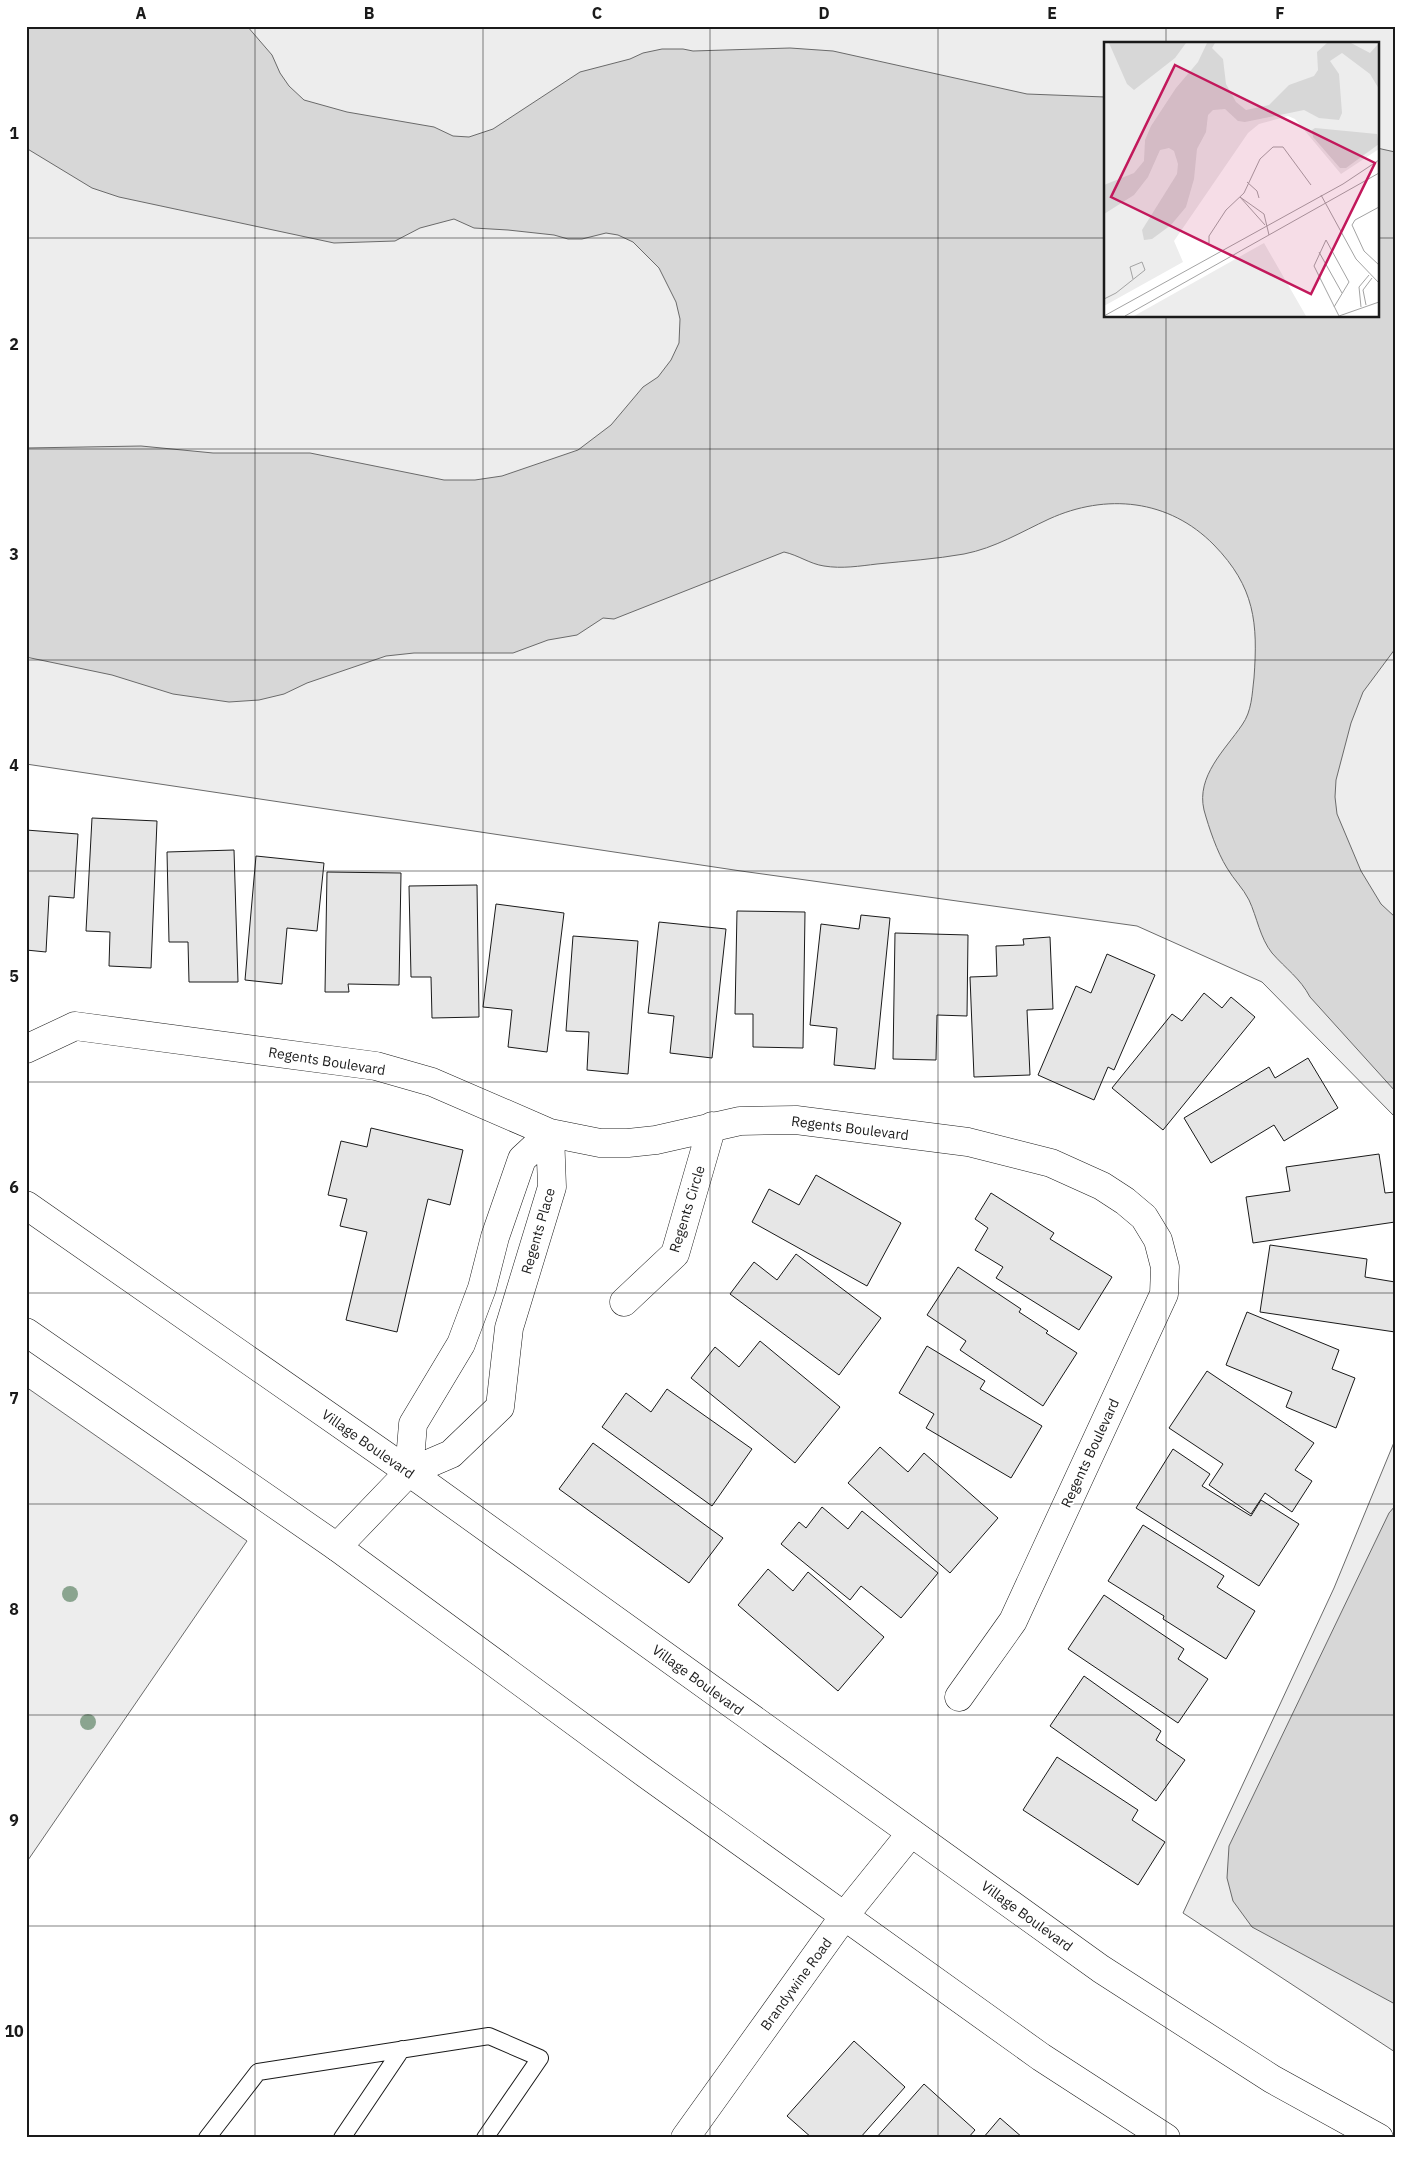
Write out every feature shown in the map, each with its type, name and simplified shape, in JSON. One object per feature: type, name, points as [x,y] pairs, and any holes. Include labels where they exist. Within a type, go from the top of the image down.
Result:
[{"type":"street","name":"Regents Boulevard","points":[[26,1049],[75,1026],[376,1066],[432,1082],[550,1133],[600,1143],[656,1140],[712,1126],[768,1119],[796,1120],[968,1142],[1024,1154],[1059,1167],[1102,1186],[1125,1201],[1144,1217],[1158,1240],[1165,1267],[1164,1294],[1013,1621],[958,1697]]},
{"type":"street","name":"Regents Circle","points":[[624,1302],[675,1254],[712,1126]]},
{"type":"street","points":[[409,1472],[412,1424],[461,1344],[482,1288],[495,1237],[522,1159],[550,1133]]},
{"type":"street","name":"Regents Place","points":[[338,1547],[409,1472],[451,1454],[500,1407],[510,1328],[552,1187],[550,1133]]},
{"type":"street","name":"Village Boulevard","points":[[26,1205],[409,1472],[1101,1969],[1272,2079],[1380,2138]]},
{"type":"street","points":[[26,1332],[338,1547],[646,1774],[1041,2057],[1166,2138]]},
{"type":"street","name":"Brandywine Road","points":[[685,2138],[845,1915],[911,1833]]},
{"type":"lane","points":[[207,2138],[258,2072],[489,2036],[540,2058],[485,2138]]},
{"type":"lane","points":[[342,2138],[402,2049]]},
{"type":"shaded area","points":[[26,26],[1395,26],[1395,1117],[1262,982],[1137,926],[741,871],[26,764]]},
{"type":"shaded area","points":[[26,26],[247,26],[272,55],[280,73],[289,86],[304,100],[347,112],[434,127],[453,136],[469,137],[493,129],[580,72],[630,59],[643,53],[662,49],[693,51],[790,48],[833,51],[1027,94],[1104,97],[1104,318],[1378,318],[1378,148],[1395,152],[1395,649],[1363,692],[1351,723],[1336,780],[1335,797],[1337,814],[1361,871],[1381,904],[1395,917],[1395,1091],[1272,953],[1262,934],[1249,900],[1223,862],[1204,810],[1204,786],[1214,764],[1242,725],[1250,708],[1255,658],[1254,623],[1251,607],[1246,591],[1238,576],[1214,545],[1196,530],[1177,518],[1157,510],[1136,505],[1092,506],[1049,519],[986,548],[932,559],[831,567],[819,565],[784,552],[614,619],[603,618],[577,635],[548,640],[513,653],[414,653],[386,656],[307,683],[284,694],[259,700],[229,702],[173,694],[112,675],[26,657],[26,448],[141,446],[213,453],[310,453],[444,480],[475,480],[502,476],[578,450],[611,425],[643,387],[658,377],[671,360],[679,343],[680,319],[676,302],[659,268],[633,242],[618,235],[606,233],[582,239],[568,239],[554,235],[474,228],[454,219],[420,228],[395,241],[334,243],[119,197],[92,188],[26,148]]},
{"type":"shaded area","points":[[26,1387],[247,1541],[26,1863]]},
{"type":"shaded area","points":[[1395,1440],[1395,2052],[1183,1913],[1334,1588]]},
{"type":"shaded area","points":[[1395,1506],[1395,2004],[1252,1927],[1233,1901],[1227,1878],[1229,1846],[1389,1513]]},
{"type":"building","points":[[92,818],[157,821],[151,968],[109,966],[110,932],[86,931]]},
{"type":"building","points":[[26,830],[78,834],[74,898],[49,896],[46,952],[26,950]]},
{"type":"building","points":[[234,850],[238,982],[189,982],[188,942],[169,942],[167,852]]},
{"type":"building","points":[[256,856],[324,863],[317,931],[287,928],[282,984],[245,980]]},
{"type":"building","points":[[327,872],[401,873],[399,985],[348,984],[349,992],[325,992]]},
{"type":"building","points":[[477,885],[479,1017],[432,1018],[431,977],[411,977],[409,886]]},
{"type":"building","points":[[496,904],[564,913],[547,1052],[508,1047],[512,1010],[483,1007]]},
{"type":"building","points":[[737,911],[805,912],[803,1048],[753,1047],[753,1014],[735,1014]]},
{"type":"building","points":[[861,915],[890,918],[875,1069],[834,1065],[837,1028],[810,1025],[821,924],[859,929]]},
{"type":"building","points":[[659,922],[726,929],[712,1058],[670,1053],[674,1016],[648,1013]]},
{"type":"building","points":[[895,933],[968,935],[967,1016],[937,1015],[936,1060],[893,1059]]},
{"type":"building","points":[[573,936],[638,941],[628,1074],[587,1070],[589,1032],[566,1031]]},
{"type":"building","points":[[1050,937],[1053,1009],[1027,1010],[1030,1075],[974,1077],[970,977],[997,976],[996,946],[1024,945],[1023,939]]},
{"type":"building","points":[[1107,954],[1155,975],[1114,1070],[1108,1067],[1094,1100],[1038,1075],[1076,986],[1091,993]]},
{"type":"building","points":[[1204,993],[1222,1008],[1231,997],[1255,1017],[1163,1130],[1112,1088],[1172,1014],[1182,1021]]},
{"type":"building","points":[[1308,1058],[1338,1108],[1284,1141],[1274,1125],[1211,1163],[1184,1118],[1269,1067],[1275,1078]]},
{"type":"building","points":[[371,1128],[463,1150],[450,1205],[428,1199],[397,1332],[346,1320],[367,1232],[340,1226],[347,1199],[328,1195],[341,1141],[367,1147]]},
{"type":"building","points":[[1379,1154],[1385,1193],[1395,1192],[1395,1222],[1253,1243],[1246,1197],[1290,1191],[1286,1167]]},
{"type":"building","points":[[816,1175],[901,1223],[867,1286],[752,1222],[769,1189],[799,1205]]},
{"type":"building","points":[[991,1193],[1054,1233],[1050,1239],[1112,1277],[1079,1330],[996,1278],[1003,1267],[975,1250],[988,1228],[975,1219]]},
{"type":"building","points":[[1270,1245],[1367,1259],[1365,1277],[1395,1282],[1395,1332],[1260,1312]]},
{"type":"building","points":[[796,1254],[881,1318],[839,1375],[730,1294],[754,1262],[777,1280]]},
{"type":"building","points":[[958,1267],[1021,1309],[1019,1312],[1048,1331],[1046,1333],[1077,1353],[1043,1406],[960,1350],[966,1341],[927,1315]]},
{"type":"building","points":[[1247,1312],[1339,1350],[1332,1369],[1355,1378],[1336,1428],[1286,1407],[1292,1392],[1226,1365]]},
{"type":"building","points":[[760,1341],[840,1407],[795,1463],[691,1378],[715,1347],[739,1367]]},
{"type":"building","points":[[927,1346],[985,1381],[980,1389],[1042,1426],[1011,1478],[926,1428],[934,1414],[899,1393]]},
{"type":"building","points":[[1207,1371],[1314,1443],[1295,1470],[1312,1481],[1292,1512],[1265,1493],[1251,1514],[1209,1485],[1223,1464],[1169,1428]]},
{"type":"building","points":[[667,1389],[752,1449],[712,1506],[602,1427],[626,1393],[651,1412]]},
{"type":"building","points":[[593,1443],[723,1538],[689,1583],[559,1489]]},
{"type":"building","points":[[880,1447],[908,1472],[924,1453],[998,1518],[950,1573],[848,1483]]},
{"type":"building","points":[[1173,1449],[1210,1474],[1202,1486],[1251,1516],[1261,1500],[1299,1524],[1259,1586],[1136,1508]]},
{"type":"building","points":[[822,1507],[848,1529],[862,1511],[938,1573],[901,1618],[861,1586],[850,1600],[781,1544],[799,1522],[806,1528]]},
{"type":"building","points":[[1143,1525],[1224,1576],[1217,1587],[1255,1611],[1226,1659],[1163,1619],[1164,1616],[1108,1581]]},
{"type":"building","points":[[768,1569],[793,1591],[808,1572],[884,1637],[838,1691],[738,1605]]},
{"type":"building","points":[[1104,1595],[1184,1649],[1178,1659],[1208,1679],[1178,1723],[1068,1649]]},
{"type":"building","points":[[1084,1676],[1161,1731],[1156,1740],[1185,1760],[1156,1801],[1050,1726]]},
{"type":"building","points":[[1057,1757],[1138,1810],[1132,1820],[1165,1842],[1138,1885],[1023,1810]]},
{"type":"building","points":[[854,2041],[905,2087],[860,2138],[812,2138],[787,2116]]},
{"type":"building","points":[[924,2084],[975,2130],[968,2138],[876,2138]]},
{"type":"building","points":[[1000,2118],[1023,2138],[983,2138]]}]
